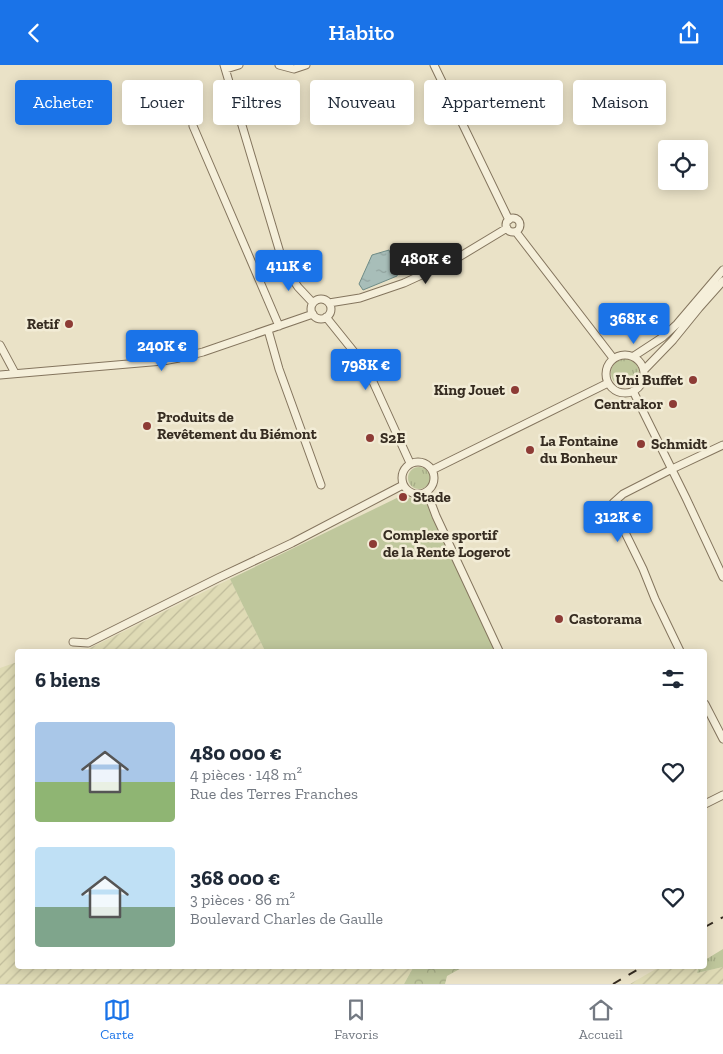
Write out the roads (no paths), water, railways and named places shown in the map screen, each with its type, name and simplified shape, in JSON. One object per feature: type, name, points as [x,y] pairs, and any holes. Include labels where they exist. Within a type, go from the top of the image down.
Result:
[{"type":"street","points":[[239,65],[225,67],[284,266],[298,287],[313,303]]},
{"type":"street","points":[[279,65],[294,69],[306,65]]},
{"type":"street","points":[[434,65],[509,220],[507,228]]},
{"type":"street","points":[[193,126],[279,326]]},
{"type":"street","points":[[507,228],[510,231],[520,229],[519,221],[516,219],[509,220]]},
{"type":"street","points":[[329,303],[360,298],[404,283],[454,260],[507,228]]},
{"type":"street","points":[[516,231],[613,357]]},
{"type":"street","points":[[634,356],[663,337],[677,324],[723,270]]},
{"type":"street","points":[[644,370],[673,340],[723,281]]},
{"type":"street","points":[[324,299],[329,303],[331,309],[329,315],[320,319],[313,314],[311,308],[315,300],[324,299]]},
{"type":"street","points":[[0,375],[179,358],[203,352],[313,314]]},
{"type":"street","points":[[326,317],[369,373],[410,463]]},
{"type":"street","points":[[268,330],[279,369],[321,485]]},
{"type":"street","points":[[0,345],[15,373]]},
{"type":"street","points":[[623,354],[634,356],[644,370],[644,378],[640,386],[633,391],[624,393],[615,390],[608,383],[605,374],[607,365],[613,357],[623,354]]},
{"type":"street","points":[[432,470],[608,383]]},
{"type":"street","points":[[633,391],[723,577]]},
{"type":"street","points":[[679,649],[615,512],[613,503],[623,494],[723,445]]},
{"type":"street","points":[[410,463],[425,463],[432,470],[434,474],[433,483],[427,492],[414,494],[403,485],[401,475],[403,469],[410,463]]},
{"type":"street","points":[[73,642],[88,643],[292,543],[403,485]]},
{"type":"street","points":[[427,492],[436,516],[498,649]]},
{"type":"street","points":[[707,708],[723,739]]},
{"type":"street","points":[[707,803],[723,795]]},
{"type":"water","points":[[389,250],[398,273],[397,276],[363,290],[359,284],[372,255]]},
{"type":"railway","points":[[707,926],[723,917]]},
{"type":"railway","points":[[613,984],[639,969]]},
{"type":"place","name":"Retif","points":[[69,324]]},
{"type":"place","name":"Uni Buffet","points":[[693,380]]},
{"type":"place","name":"King Jouet","points":[[515,390]]},
{"type":"place","name":"Centrakor","points":[[673,404]]},
{"type":"place","name":"Produits de Revêtement du Biémont","points":[[147,426]]},
{"type":"place","name":"S2E","points":[[370,438]]},
{"type":"place","name":"Schmidt","points":[[641,444]]},
{"type":"place","name":"La Fontaine du Bonheur","points":[[530,450]]},
{"type":"place","name":"Stade","points":[[403,497]]},
{"type":"place","name":"Complexe sportif de la Rente Logerot","points":[[373,544]]},
{"type":"place","name":"Castorama","points":[[559,619]]}]
